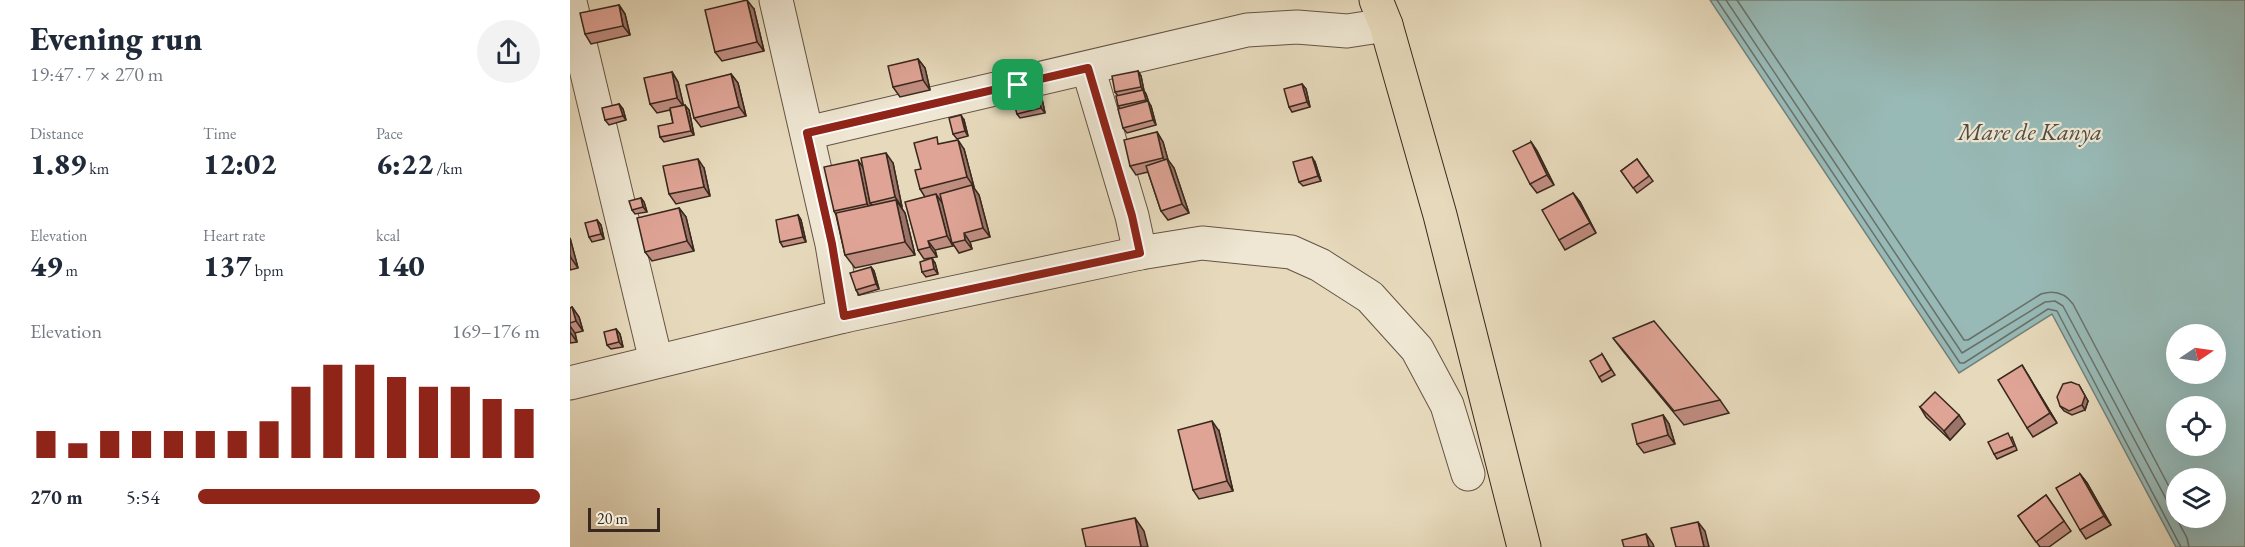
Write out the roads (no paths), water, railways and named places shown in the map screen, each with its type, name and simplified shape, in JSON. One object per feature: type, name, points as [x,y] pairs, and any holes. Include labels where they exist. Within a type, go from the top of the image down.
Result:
[{"type":"highway","points":[[1381,12],[1443,226],[1524,547]]},
{"type":"street","points":[[575,0],[570,1],[656,361]]},
{"type":"street","points":[[776,0],[832,244],[844,316]]},
{"type":"street","points":[[807,133],[1247,30],[1297,27],[1347,31],[1381,12]]},
{"type":"street","points":[[1088,68],[1132,216],[1140,253]]},
{"type":"street","points":[[570,383],[844,316],[1140,253],[1202,243],[1291,252],[1320,265],[1370,297],[1417,349],[1447,405],[1468,474]]},
{"type":"water","name":"Mare de Kanya","points":[[1710,0],[2245,0],[2245,547],[2176,547],[2052,314],[1959,373]]}]
